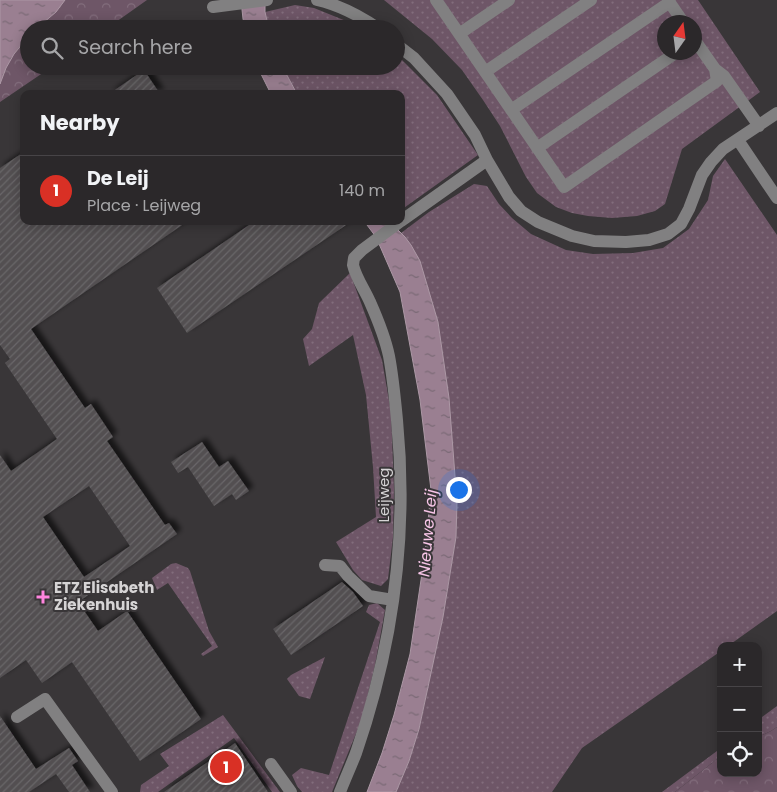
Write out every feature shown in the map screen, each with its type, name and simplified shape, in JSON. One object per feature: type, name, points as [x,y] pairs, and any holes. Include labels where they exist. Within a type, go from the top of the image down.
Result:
[{"type":"street","points":[[213,7],[266,0]]},
{"type":"street","points":[[317,0],[329,3],[364,20]]},
{"type":"street","points":[[436,0],[564,187],[716,75],[724,76],[755,128]]},
{"type":"street","points":[[459,34],[509,0]]},
{"type":"street","points":[[485,72],[591,0]]},
{"type":"street","points":[[511,110],[669,1],[678,15]]},
{"type":"street","points":[[405,51],[414,58],[447,94],[475,135],[509,197],[521,211],[538,222],[572,236],[594,241],[626,242],[649,240],[668,234],[681,224],[702,175],[723,149],[777,113]]},
{"type":"street","points":[[702,52],[716,75]]},
{"type":"street","points":[[537,148],[665,60]]},
{"type":"street","points":[[738,140],[777,198]]},
{"type":"street","name":"Leijweg","points":[[405,218],[487,160]]},
{"type":"street","name":"Leijweg","points":[[340,792],[365,726],[386,642],[393,600],[401,516],[399,442],[389,355],[382,328],[352,265],[354,258],[362,250],[395,225]]},
{"type":"street","points":[[325,565],[340,566],[369,596],[393,600]]},
{"type":"street","points":[[17,717],[45,699],[112,792]]},
{"type":"street","points":[[271,764],[291,792]]},
{"type":"green space","points":[[0,0],[147,0],[119,20],[20,20],[20,75],[40,75],[0,102]]},
{"type":"green space","points":[[384,0],[698,0],[760,92],[682,149],[665,204],[655,211],[637,216],[612,218],[572,213],[556,207],[537,193],[526,177],[500,126],[462,70],[432,39]]},
{"type":"green space","points":[[295,5],[314,8],[344,20],[267,20],[265,12]]},
{"type":"green space","points":[[405,63],[437,95],[478,155],[405,207],[405,90],[295,90],[287,75],[405,75]]},
{"type":"green space","points":[[725,159],[777,235],[777,611],[734,642],[717,642],[717,654],[582,748],[552,792],[396,792],[409,761],[419,729],[443,617],[456,537],[457,502],[438,322],[405,237],[401,233],[429,212],[474,184],[487,186],[499,204],[531,234],[566,250],[593,254],[633,253],[663,248],[689,229],[708,200],[713,176]]},
{"type":"green space","points":[[350,273],[382,360],[391,412],[394,489],[393,537],[388,579],[381,586],[362,580],[353,570],[336,542],[376,517],[366,395],[353,335],[309,366],[303,339],[312,329],[319,303]]},
{"type":"green space","points":[[176,563],[188,568],[190,571],[209,631],[218,647],[203,656],[201,654],[212,646],[168,583],[157,590],[152,578],[171,564]]},
{"type":"green space","points":[[377,603],[385,610],[375,665],[362,719],[332,792],[302,792],[292,775],[301,768],[329,775],[380,622],[366,612],[369,605]]},
{"type":"green space","points":[[325,657],[310,699],[299,696],[287,679]]},
{"type":"green space","points":[[777,706],[777,727],[762,735],[762,717]]},
{"type":"green space","points":[[223,715],[280,792],[272,792],[234,738],[158,792],[140,792],[141,785],[169,766],[160,754]]},
{"type":"green space","points":[[777,727],[777,792],[675,792],[717,759],[717,777],[762,777],[762,735]]},
{"type":"green space","points":[[717,751],[717,759],[675,792],[662,792]]},
{"type":"water","points":[[0,0],[65,0],[56,12],[47,20],[20,20],[20,47],[6,68],[0,84]]},
{"type":"water","points":[[241,0],[265,0],[267,20],[243,19]]},
{"type":"water","points":[[262,75],[287,75],[295,90],[269,90]]},
{"type":"water","name":"Nieuwe Leij","points":[[367,225],[393,225],[411,245],[420,261],[438,322],[449,398],[457,502],[456,537],[443,617],[419,729],[409,761],[396,792],[367,792],[394,715],[410,654],[425,553],[431,490],[420,400],[400,292],[376,237]]},
{"type":"building","points":[[137,75],[147,75],[157,90],[115,90]]},
{"type":"building","points":[[20,155],[20,225],[182,225],[31,329],[85,408],[91,404],[113,437],[107,441],[165,525],[169,523],[177,534],[78,602],[98,631],[127,611],[201,719],[140,761],[72,662],[42,683],[26,660],[0,678],[0,455],[11,471],[57,439],[5,363],[10,359],[0,345],[0,168]],"holes":[[[89,486],[130,546],[84,577],[43,517]]]},
{"type":"building","points":[[249,225],[346,225],[187,333],[157,288]]},
{"type":"building","points":[[202,442],[219,467],[228,461],[249,491],[236,500],[232,494],[214,506],[188,467],[178,473],[171,462]]},
{"type":"building","points":[[342,582],[353,592],[363,606],[291,655],[273,629]]},
{"type":"building","points":[[0,716],[36,769],[69,748],[78,761],[72,765],[90,792],[69,792],[56,774],[29,792],[0,792]]},
{"type":"building","points":[[235,743],[268,792],[164,792],[224,751]]},
{"type":"place","name":"ETZ Elisabeth Ziekenhuis","points":[[43,597]]},
{"type":"place","name":"De Leij","points":[[226,767]]}]
